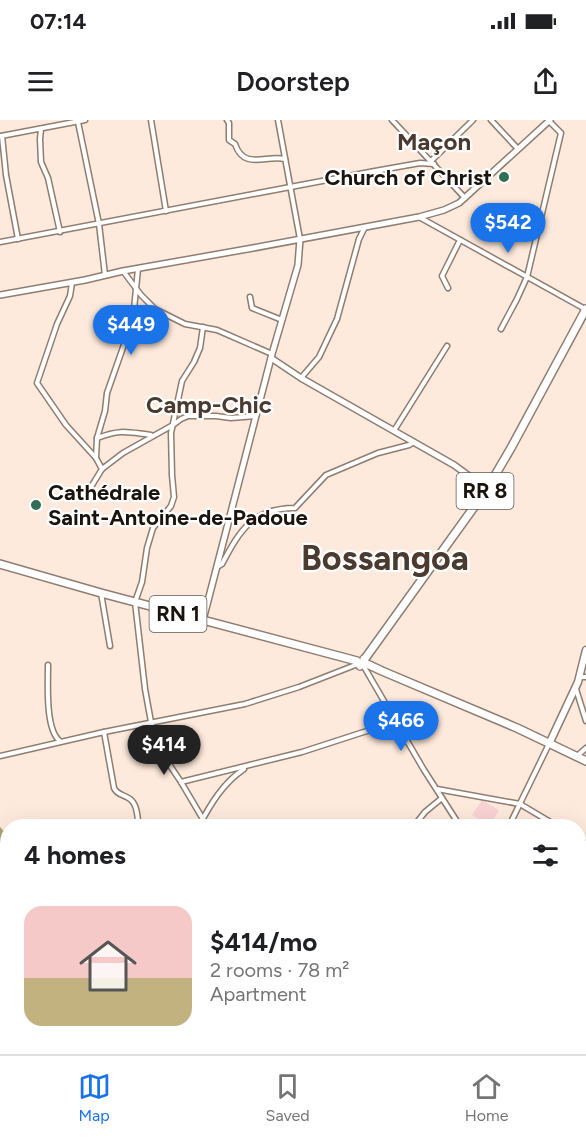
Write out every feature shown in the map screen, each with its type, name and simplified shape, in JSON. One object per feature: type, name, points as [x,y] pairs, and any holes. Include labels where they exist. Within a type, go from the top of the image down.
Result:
[{"type":"main road","name":"RR 8","points":[[362,663],[487,489],[586,309]]},
{"type":"main road","name":"RN 1","points":[[0,564],[362,663],[586,761]]},
{"type":"main road","points":[[549,744],[581,679],[586,650]]},
{"type":"street","points":[[151,120],[166,211]]},
{"type":"street","points":[[227,120],[230,140],[245,158],[257,161],[278,157],[285,159]]},
{"type":"street","points":[[203,620],[271,356],[298,265],[300,239],[278,120]]},
{"type":"street","points":[[392,120],[465,198]]},
{"type":"street","points":[[0,242],[432,162],[473,120]]},
{"type":"street","points":[[491,120],[519,149]]},
{"type":"street","points":[[18,239],[3,173],[0,136],[81,121],[99,224],[105,275]]},
{"type":"street","points":[[0,296],[123,270],[419,217],[453,207],[550,121],[561,133],[527,277],[501,329]]},
{"type":"street","points":[[41,129],[41,162],[48,178],[60,232]]},
{"type":"street","points":[[419,217],[586,309]]},
{"type":"street","points":[[301,378],[319,357],[337,319],[364,227]]},
{"type":"street","points":[[448,288],[442,276],[460,240]]},
{"type":"street","points":[[96,458],[97,438],[105,411],[107,393],[134,319],[138,269]]},
{"type":"street","points":[[123,270],[136,289],[155,309],[185,324],[217,330],[271,356],[301,378],[454,465],[487,489]]},
{"type":"street","points":[[72,282],[70,296],[57,324],[37,383],[66,425],[96,458],[102,469]]},
{"type":"street","points":[[250,297],[252,308],[282,320]]},
{"type":"street","points":[[201,819],[181,782],[159,749],[151,722],[135,602],[153,528],[171,506],[174,497],[171,475],[171,434],[182,381],[200,348],[203,327]]},
{"type":"street","points":[[394,429],[447,346]]},
{"type":"street","points":[[91,487],[102,469],[123,453],[188,416],[231,418],[257,416]]},
{"type":"street","points":[[97,438],[126,430],[152,435]]},
{"type":"street","points":[[217,567],[222,564],[238,534],[259,516],[277,508],[295,508],[326,475],[378,453],[409,445],[414,441]]},
{"type":"street","points":[[101,593],[110,646]]},
{"type":"street","points":[[0,756],[151,722],[245,704],[362,663],[424,770],[456,819]]},
{"type":"street","points":[[48,665],[49,711],[56,738],[61,742]]},
{"type":"street","points":[[581,679],[576,690],[586,721]]},
{"type":"street","points":[[181,782],[302,752],[373,729],[402,730]]},
{"type":"street","points":[[104,732],[114,788],[116,793],[132,800],[138,819]]},
{"type":"street","points":[[512,819],[549,744]]},
{"type":"street","points":[[576,756],[586,748]]},
{"type":"street","points":[[203,819],[212,802],[230,780],[247,767]]},
{"type":"street","points":[[437,789],[520,804],[545,819]]},
{"type":"street","points":[[419,819],[442,798]]},
{"type":"shaded area","points":[[482,800],[499,810],[494,819],[479,819],[472,815]]},
{"type":"place","name":"Church of Christ","points":[[504,177]]},
{"type":"place","name":"Cathédrale Saint-Antoine-de-Padoue","points":[[36,505]]},
{"type":"district","name":"Maçon","points":[[434,142]]},
{"type":"district","name":"Camp-Chic","points":[[209,405]]},
{"type":"district","name":"Bossangoa","points":[[385,558]]}]
